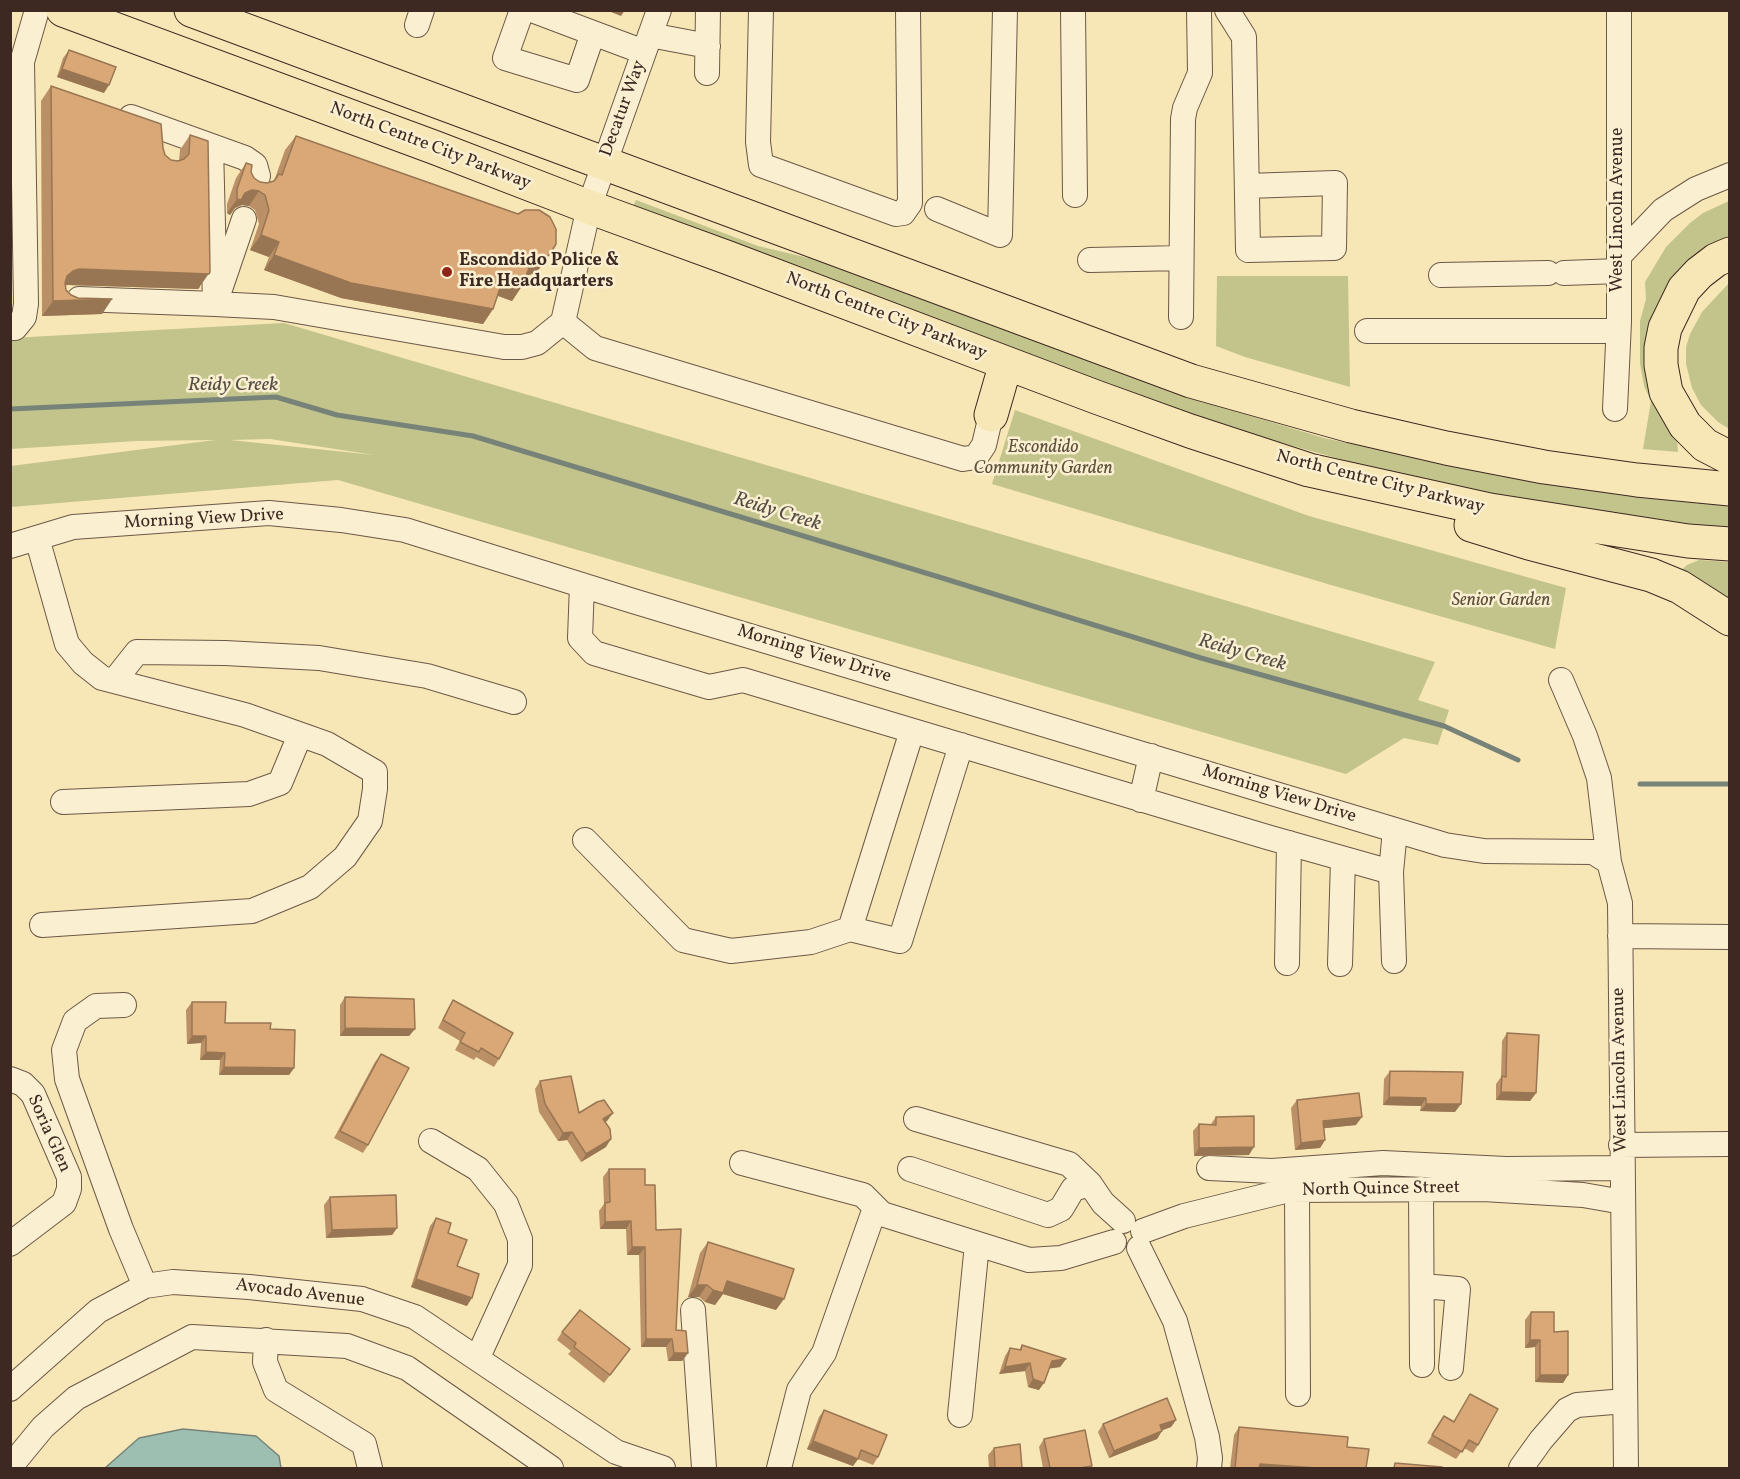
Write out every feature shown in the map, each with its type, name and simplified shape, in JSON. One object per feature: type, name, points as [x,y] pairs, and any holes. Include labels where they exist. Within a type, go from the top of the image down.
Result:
[{"type":"highway","name":"North Centre City Parkway","points":[[63,10],[1190,431],[1309,470],[1490,510],[1688,541],[1730,544]]},
{"type":"highway","points":[[191,10],[1203,384],[1351,426],[1446,448],[1544,467],[1637,480],[1730,489]]},
{"type":"highway","points":[[1730,254],[1716,260],[1684,289],[1665,328],[1661,364],[1666,392],[1685,424],[1705,445],[1730,458]]},
{"type":"highway","points":[[991,415],[1006,363]]},
{"type":"highway","points":[[1309,470],[1518,539],[1651,575],[1680,587],[1730,619]]},
{"type":"street","points":[[10,328],[15,328],[24,316],[26,304],[22,62],[37,10]]},
{"type":"street","points":[[522,10],[506,58],[577,80],[593,33]]},
{"type":"street","points":[[532,10],[593,33],[647,43],[708,46]]},
{"type":"street","name":"Decatur Way","points":[[563,322],[589,207],[659,10]]},
{"type":"street","points":[[707,73],[708,10]]},
{"type":"street","points":[[761,10],[758,142],[762,165],[896,214],[903,213],[910,203],[908,10]]},
{"type":"street","points":[[937,209],[1000,234],[1005,10]]},
{"type":"street","points":[[1073,10],[1075,195]]},
{"type":"street","points":[[1180,317],[1183,119],[1185,108],[1200,73],[1199,10]]},
{"type":"street","points":[[1227,10],[1244,36],[1248,250],[1334,248],[1335,183],[1247,186]]},
{"type":"street","name":"West Lincoln Avenue","points":[[1615,409],[1619,263],[1619,10]]},
{"type":"street","points":[[111,110],[165,140],[211,146],[245,158],[255,165],[258,176],[255,184]]},
{"type":"street","points":[[211,146],[215,304]]},
{"type":"street","points":[[1441,275],[1556,273],[1619,263],[1663,210],[1696,189],[1730,175]]},
{"type":"street","points":[[215,304],[244,219]]},
{"type":"street","points":[[1090,260],[1181,258]]},
{"type":"street","points":[[68,299],[274,307],[504,347],[522,347],[537,343],[563,322],[595,348],[963,459],[975,458],[984,445],[991,415]]},
{"type":"street","points":[[1367,331],[1618,331]]},
{"type":"street","name":"Morning View Drive","points":[[10,546],[73,527],[269,513],[340,520],[405,530],[1445,844],[1484,851],[1593,852],[1609,862]]},
{"type":"street","points":[[38,538],[67,644],[83,663],[102,678],[245,715],[327,744],[375,771],[370,821],[345,857],[310,887],[252,911],[42,925]]},
{"type":"street","points":[[582,585],[580,638],[594,653],[709,687],[743,680],[1141,800],[1391,872]]},
{"type":"street","points":[[114,681],[137,652],[225,653],[319,658],[427,676],[514,702]]},
{"type":"street","name":"West Lincoln Avenue","points":[[1561,680],[1585,736],[1599,778],[1609,862],[1620,903],[1626,1468]]},
{"type":"street","points":[[850,929],[912,731]]},
{"type":"street","points":[[63,802],[249,794],[280,783],[300,735]]},
{"type":"street","points":[[585,840],[683,940],[731,951],[811,942],[850,929],[900,941],[961,746]]},
{"type":"street","points":[[1141,800],[1151,756]]},
{"type":"street","points":[[1394,961],[1391,872],[1395,830]]},
{"type":"street","points":[[1287,963],[1289,843]]},
{"type":"street","points":[[1340,964],[1343,858]]},
{"type":"street","points":[[1620,936],[1730,937]]},
{"type":"street","points":[[124,1005],[96,1006],[75,1021],[64,1050],[67,1079],[121,1229],[145,1286]]},
{"type":"street","name":"Soria Glen","points":[[10,1079],[23,1084],[33,1094],[69,1176],[69,1189],[64,1203],[10,1244]]},
{"type":"street","points":[[916,1119],[1069,1164],[1090,1184],[1130,1235],[1175,1321],[1207,1437],[1209,1468]]},
{"type":"street","points":[[430,1141],[478,1169],[506,1204],[520,1239],[520,1265],[478,1358]]},
{"type":"street","points":[[1209,1168],[1272,1171],[1383,1163],[1506,1169],[1730,1144]]},
{"type":"street","name":"North Quince Street","points":[[742,1163],[863,1195],[882,1214],[1029,1260],[1061,1257],[1184,1216],[1289,1190],[1483,1189],[1582,1195],[1623,1202]]},
{"type":"street","points":[[910,1170],[1048,1215],[1062,1209],[1073,1189],[1090,1184]]},
{"type":"street","points":[[1421,1189],[1422,1365]]},
{"type":"street","points":[[1297,1190],[1298,1394]]},
{"type":"street","points":[[779,1468],[799,1390],[824,1353],[875,1208]]},
{"type":"street","points":[[960,1414],[978,1244]]},
{"type":"street","name":"Avocado Avenue","points":[[10,1389],[98,1311],[145,1286],[173,1282],[238,1286],[362,1299],[415,1317],[616,1452],[663,1468]]},
{"type":"street","points":[[1422,1286],[1458,1289],[1451,1368]]},
{"type":"street","points":[[693,1310],[704,1468]]},
{"type":"street","points":[[10,1467],[43,1427],[76,1398],[192,1337],[347,1346],[407,1368],[551,1468]]},
{"type":"street","points":[[266,1340],[265,1362],[276,1390],[364,1444],[370,1468]]},
{"type":"street","points":[[1521,1468],[1567,1410],[1577,1405],[1625,1401]]},
{"type":"green space","points":[[636,200],[758,246],[826,262],[1205,402],[1324,438],[1483,472],[1551,485],[1729,505],[1729,531],[1564,510],[1358,464],[1203,421],[633,206]]},
{"type":"green space","points":[[1729,201],[1729,239],[1676,275],[1664,291],[1654,312],[1647,338],[1677,438],[1678,452],[1643,449],[1651,401],[1644,386],[1640,363],[1640,321],[1646,299],[1645,282],[1666,247],[1690,223],[1703,213]]},
{"type":"green space","points":[[1217,276],[1348,276],[1350,387],[1245,357],[1216,346]]},
{"type":"green space","points":[[1729,283],[1729,429],[1718,422],[1701,405],[1692,388],[1686,364],[1686,347],[1702,312]]},
{"type":"green space","points":[[284,323],[1435,662],[1418,700],[1449,710],[1438,745],[1404,738],[1346,774],[338,480],[11,507],[11,466],[215,440],[136,441],[11,449],[11,338]],"holes":[[[270,439],[374,455],[230,440]]]},
{"type":"green space","name":"Escondido Community Garden","points":[[1015,410],[1309,516],[1566,588],[1555,649],[992,484]]},
{"type":"green space","points":[[1699,560],[1729,562],[1729,603],[1677,574],[1687,565]]},
{"type":"shaded area","points":[[183,1429],[256,1436],[279,1456],[281,1468],[105,1468],[139,1438]]},
{"type":"building","points":[[69,50],[116,67],[109,85],[62,69]]},
{"type":"building","points":[[51,86],[161,124],[163,148],[165,155],[171,160],[184,159],[189,154],[190,135],[208,141],[209,274],[79,269],[67,276],[66,290],[71,295],[78,298],[112,299],[53,301]]},
{"type":"building","points":[[296,136],[518,214],[525,210],[539,210],[550,217],[556,229],[556,244],[545,258],[531,263],[522,286],[503,279],[493,309],[351,283],[274,255],[279,242],[261,235],[269,210],[265,195],[252,190],[245,193],[241,200],[237,199],[237,189],[246,163],[252,165],[251,172],[260,182],[274,181],[279,174],[282,175]]},
{"type":"building","points":[[345,997],[414,999],[415,1029],[345,1028]]},
{"type":"building","points":[[453,1000],[513,1033],[499,1059],[481,1048],[479,1052],[460,1042],[465,1033],[443,1020]]},
{"type":"building","points":[[192,1002],[226,1002],[225,1023],[271,1023],[270,1029],[295,1030],[294,1068],[224,1067],[225,1053],[206,1052],[206,1036],[192,1036]]},
{"type":"building","points":[[1507,1033],[1539,1035],[1536,1093],[1501,1092],[1502,1076],[1506,1077]]},
{"type":"building","points":[[381,1054],[409,1068],[368,1145],[340,1131]]},
{"type":"building","points":[[1390,1071],[1463,1072],[1461,1104],[1426,1104],[1426,1098],[1389,1097]]},
{"type":"building","points":[[571,1076],[579,1113],[604,1100],[613,1113],[603,1119],[610,1129],[611,1139],[586,1154],[572,1132],[563,1133],[545,1104],[540,1081]]},
{"type":"building","points":[[1359,1093],[1362,1117],[1323,1121],[1325,1140],[1301,1143],[1297,1100]]},
{"type":"building","points":[[1254,1116],[1254,1147],[1199,1148],[1199,1124],[1216,1125],[1216,1117]]},
{"type":"building","points":[[609,1169],[645,1169],[645,1185],[655,1185],[656,1230],[681,1229],[676,1330],[686,1331],[688,1353],[674,1353],[672,1339],[646,1339],[645,1247],[632,1247],[631,1221],[605,1222],[605,1203],[610,1202]]},
{"type":"building","points":[[396,1195],[397,1228],[332,1230],[330,1197]]},
{"type":"building","points":[[436,1218],[451,1223],[448,1233],[467,1240],[457,1266],[479,1274],[472,1298],[416,1279]]},
{"type":"building","points":[[708,1242],[794,1269],[784,1299],[727,1281],[723,1293],[707,1285],[697,1285]]},
{"type":"building","points":[[580,1310],[630,1349],[610,1375],[574,1347],[576,1343],[562,1332]]},
{"type":"building","points":[[1531,1312],[1554,1312],[1554,1332],[1568,1331],[1568,1375],[1540,1375],[1540,1340],[1530,1340]]},
{"type":"building","points":[[1022,1345],[1066,1359],[1052,1361],[1044,1383],[1033,1379],[1030,1363],[1005,1367],[1010,1348],[1021,1350]]},
{"type":"building","points":[[1470,1394],[1498,1409],[1478,1445],[1469,1440],[1462,1452],[1432,1435],[1444,1416],[1454,1422]]},
{"type":"building","points":[[1167,1398],[1176,1420],[1160,1425],[1162,1431],[1114,1451],[1103,1424]]},
{"type":"building","points":[[824,1410],[887,1435],[878,1457],[861,1450],[858,1459],[813,1441]]},
{"type":"building","points":[[1239,1427],[1348,1437],[1347,1447],[1369,1449],[1366,1468],[1317,1468],[1260,1464],[1259,1468],[1235,1468]]},
{"type":"building","points":[[1085,1430],[1092,1466],[1050,1468],[1044,1439]]},
{"type":"building","points":[[1020,1444],[1022,1468],[995,1468],[994,1448]]},
{"type":"building","points":[[1395,1463],[1442,1467],[1442,1468],[1394,1468]]},
{"type":"waterway","name":"Reidy Creek","points":[[10,409],[276,397],[337,415],[473,436],[1201,658],[1444,726],[1518,760]]},
{"type":"waterway","name":"Reidy Creek","points":[[1640,784],[1730,784]]},
{"type":"place","name":"Escondido Police & Fire Headquarters","points":[[447,272]]},
{"type":"park label","name":"Senior Garden","points":[[1501,602]]}]
